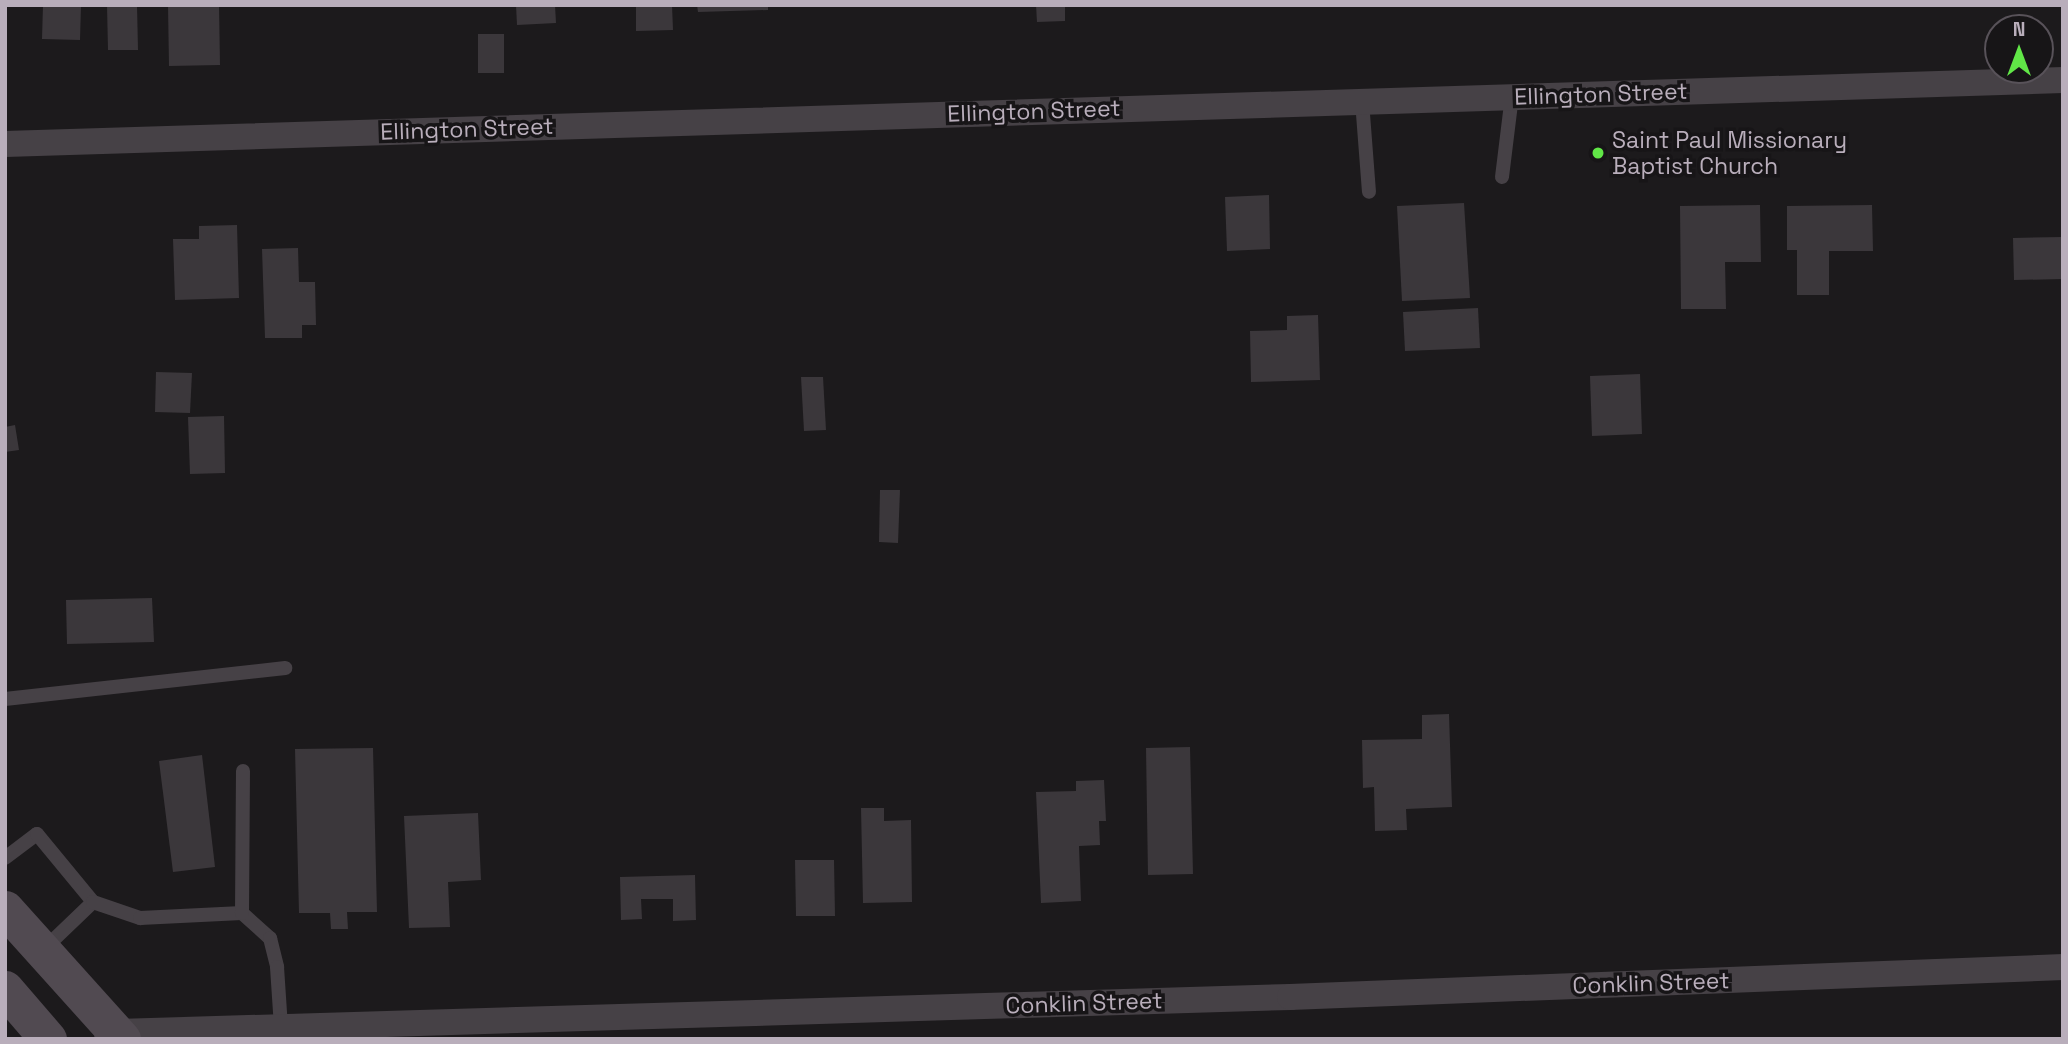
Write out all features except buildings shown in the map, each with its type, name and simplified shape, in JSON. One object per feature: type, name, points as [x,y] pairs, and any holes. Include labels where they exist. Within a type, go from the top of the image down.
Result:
[{"type":"main road","points":[[5,909],[115,1037]]},
{"type":"main road","points":[[5,989],[48,1039]]},
{"type":"street","name":"Ellington Street","points":[[5,144],[2063,80]]},
{"type":"street","name":"Conklin Street","points":[[115,1037],[281,1027],[1276,997],[2063,967]]},
{"type":"lane","points":[[1502,177],[1512,96]]},
{"type":"lane","points":[[1362,101],[1370,192]]},
{"type":"lane","points":[[5,699],[285,668]]},
{"type":"lane","points":[[242,913],[243,771]]},
{"type":"lane","points":[[5,858],[37,834],[93,902],[140,918],[242,913],[270,938],[277,967],[281,1027]]},
{"type":"lane","points":[[43,950],[93,902]]},
{"type":"place","name":"Saint Paul Missionary Baptist Church","points":[[1598,153]]}]
